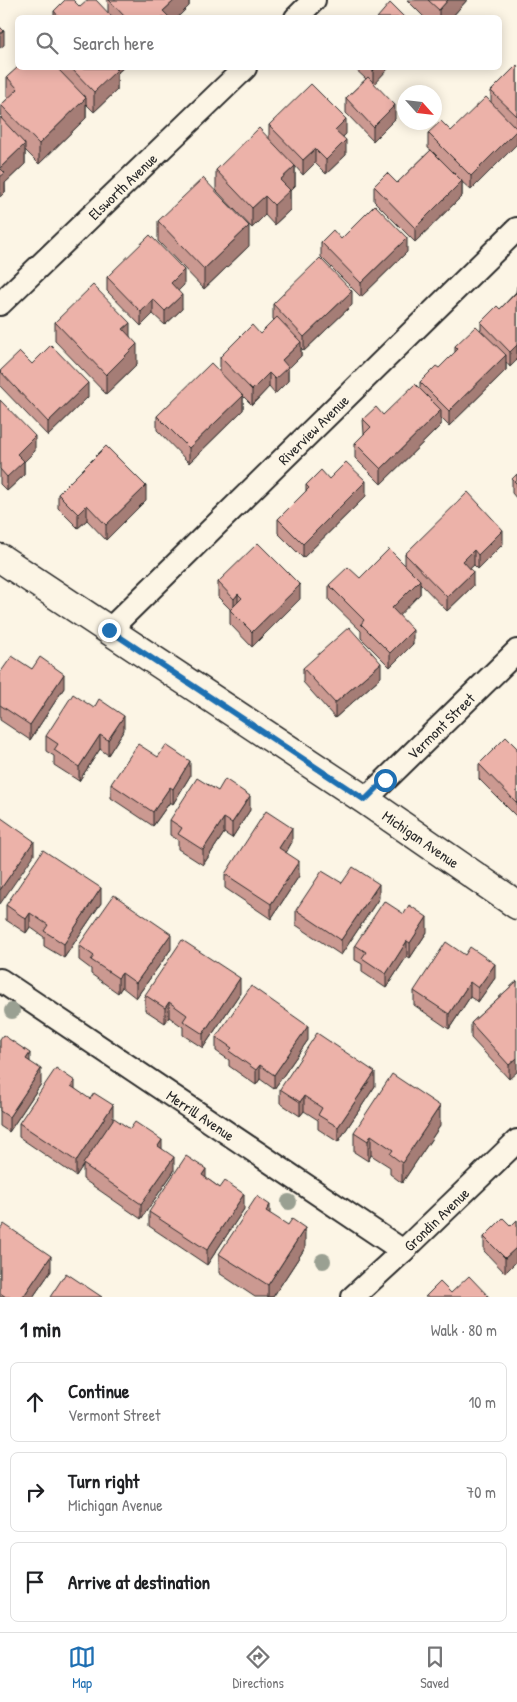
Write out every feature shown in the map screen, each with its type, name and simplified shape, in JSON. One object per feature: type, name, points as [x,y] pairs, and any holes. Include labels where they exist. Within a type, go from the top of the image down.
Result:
[{"type":"street","points":[[299,15],[314,0]]},
{"type":"street","name":"Elsworth Avenue","points":[[0,304],[243,70]]},
{"type":"street","name":"Riverview Avenue","points":[[109,630],[517,229]]},
{"type":"street","name":"Michigan Avenue","points":[[0,558],[365,800],[517,905]]},
{"type":"street","name":"Vermont Street","points":[[365,800],[517,651]]},
{"type":"street","name":"Merrill Avenue","points":[[0,980],[403,1251]]},
{"type":"street","name":"Grondin Avenue","points":[[353,1297],[517,1141]]},
{"type":"building","points":[[65,0],[73,0],[80,7],[88,0],[96,0],[110,15],[57,15],[54,11]]},
{"type":"building","points":[[109,0],[175,0],[163,11],[167,15],[123,15]]},
{"type":"building","points":[[428,0],[448,0],[439,10]]},
{"type":"building","points":[[390,3],[402,15],[380,15]]},
{"type":"building","points":[[517,65],[517,116],[491,91]]},
{"type":"building","points":[[15,70],[59,70],[86,98],[39,144],[1,105],[18,89],[7,77]]},
{"type":"building","points":[[73,70],[117,70],[94,92]]},
{"type":"building","points":[[368,77],[395,105],[373,127],[346,98]]},
{"type":"building","points":[[311,84],[346,119],[335,130],[346,140],[326,160],[315,149],[303,160],[269,125]]},
{"type":"building","points":[[486,97],[517,129],[471,176],[428,133],[431,130],[442,130],[442,122],[451,131]]},
{"type":"building","points":[[0,117],[25,144],[0,168]]},
{"type":"building","points":[[259,128],[295,166],[280,180],[290,190],[274,205],[265,196],[252,208],[216,170]]},
{"type":"building","points":[[431,150],[462,181],[415,228],[374,186],[387,173],[397,183]]},
{"type":"building","points":[[0,168],[5,173],[0,177]]},
{"type":"building","points":[[203,178],[249,226],[204,269],[158,221]]},
{"type":"building","points":[[375,205],[407,238],[361,283],[321,242],[333,230],[341,239]]},
{"type":"building","points":[[150,235],[184,270],[171,283],[182,295],[165,311],[153,299],[141,312],[107,277]]},
{"type":"building","points":[[320,258],[352,291],[304,337],[273,304]]},
{"type":"building","points":[[93,285],[130,323],[123,329],[137,344],[106,375],[55,322]]},
{"type":"building","points":[[517,292],[517,345],[510,352],[481,322],[497,306],[500,309]]},
{"type":"building","points":[[277,317],[301,342],[282,360],[288,367],[275,379],[269,373],[252,390],[220,357],[252,325],[260,334]]},
{"type":"building","points":[[476,326],[506,355],[449,411],[420,382],[436,366],[439,368],[458,349],[455,346]]},
{"type":"building","points":[[51,345],[88,383],[48,422],[0,371],[20,352],[32,364]]},
{"type":"building","points":[[211,363],[243,396],[189,448],[157,416]]},
{"type":"building","points":[[415,384],[441,410],[381,469],[355,443],[371,427],[363,419],[376,407],[383,415]]},
{"type":"building","points":[[0,400],[35,436],[17,454],[24,461],[7,477],[0,469]]},
{"type":"building","points":[[106,446],[146,486],[106,525],[87,505],[78,514],[58,494]]},
{"type":"building","points":[[346,462],[366,481],[303,544],[278,519],[309,488],[306,485],[321,470],[329,479]]},
{"type":"building","points":[[517,474],[517,484],[512,479]]},
{"type":"building","points":[[468,492],[503,530],[478,555],[474,550],[463,561],[473,572],[447,597],[405,554]]},
{"type":"building","points":[[258,543],[300,585],[252,632],[230,610],[242,598],[238,594],[234,599],[218,582]]},
{"type":"building","points":[[389,549],[420,580],[392,608],[413,630],[390,653],[361,624],[364,620],[329,585],[348,567],[360,578]]},
{"type":"building","points":[[349,627],[381,663],[335,703],[303,668]]},
{"type":"building","points":[[12,656],[32,669],[40,657],[64,674],[30,725],[0,705],[0,673]]},
{"type":"building","points":[[73,694],[94,708],[99,699],[124,716],[108,740],[100,735],[79,767],[54,750],[58,744],[46,736]]},
{"type":"building","points":[[506,737],[517,748],[517,803],[479,764]]},
{"type":"building","points":[[138,744],[158,757],[166,745],[190,761],[173,789],[170,787],[153,812],[111,784]]},
{"type":"building","points":[[197,778],[218,791],[225,779],[250,796],[232,823],[224,818],[203,850],[178,834],[182,828],[170,820]]},
{"type":"building","points":[[266,811],[292,828],[279,848],[299,861],[271,904],[225,874]]},
{"type":"building","points":[[0,817],[34,841],[0,890]]},
{"type":"building","points":[[43,850],[101,888],[64,944],[44,931],[48,925],[30,913],[26,919],[6,905]]},
{"type":"building","points":[[353,867],[379,884],[341,940],[296,910],[322,871],[342,883]]},
{"type":"building","points":[[114,895],[171,934],[136,983],[122,973],[118,978],[91,960],[94,956],[79,945]]},
{"type":"building","points":[[384,901],[404,914],[409,905],[427,917],[410,943],[407,941],[386,974],[362,958],[366,952],[355,945]]},
{"type":"building","points":[[182,940],[240,978],[203,1034],[183,1021],[187,1015],[169,1002],[165,1008],[145,995]]},
{"type":"building","points":[[446,942],[465,955],[470,947],[495,964],[478,988],[470,982],[449,1014],[414,991]]},
{"type":"building","points":[[517,981],[517,1058],[509,1065],[471,1023]]},
{"type":"building","points":[[251,986],[308,1026],[274,1075],[260,1065],[256,1070],[229,1051],[232,1048],[216,1037]]},
{"type":"building","points":[[317,1033],[375,1072],[338,1127],[318,1115],[322,1108],[304,1096],[300,1102],[280,1089]]},
{"type":"building","points":[[3,1035],[30,1053],[26,1059],[41,1069],[9,1117],[0,1111],[0,1039]]},
{"type":"building","points":[[56,1068],[75,1081],[71,1086],[90,1099],[94,1093],[113,1105],[76,1161],[19,1123]]},
{"type":"building","points":[[392,1074],[440,1106],[402,1163],[390,1154],[393,1150],[371,1135],[368,1141],[354,1132]]},
{"type":"building","points":[[114,1118],[130,1129],[135,1122],[162,1140],[158,1146],[174,1157],[141,1204],[83,1164]]},
{"type":"building","points":[[186,1156],[206,1169],[202,1175],[220,1188],[225,1181],[244,1194],[207,1250],[149,1212]]},
{"type":"building","points":[[257,1196],[270,1205],[266,1211],[288,1225],[292,1219],[305,1228],[268,1285],[219,1254]]},
{"type":"building","points":[[503,1218],[511,1226],[517,1220],[517,1249],[505,1258],[484,1237]]},
{"type":"building","points":[[4,1224],[51,1256],[23,1297],[6,1297],[0,1293],[0,1230]]},
{"type":"building","points":[[66,1273],[102,1297],[50,1297]]},
{"type":"building","points":[[469,1276],[489,1297],[425,1297],[440,1282],[451,1293]]},
{"type":"route","points":[[109,630],[365,800],[385,780]]}]
